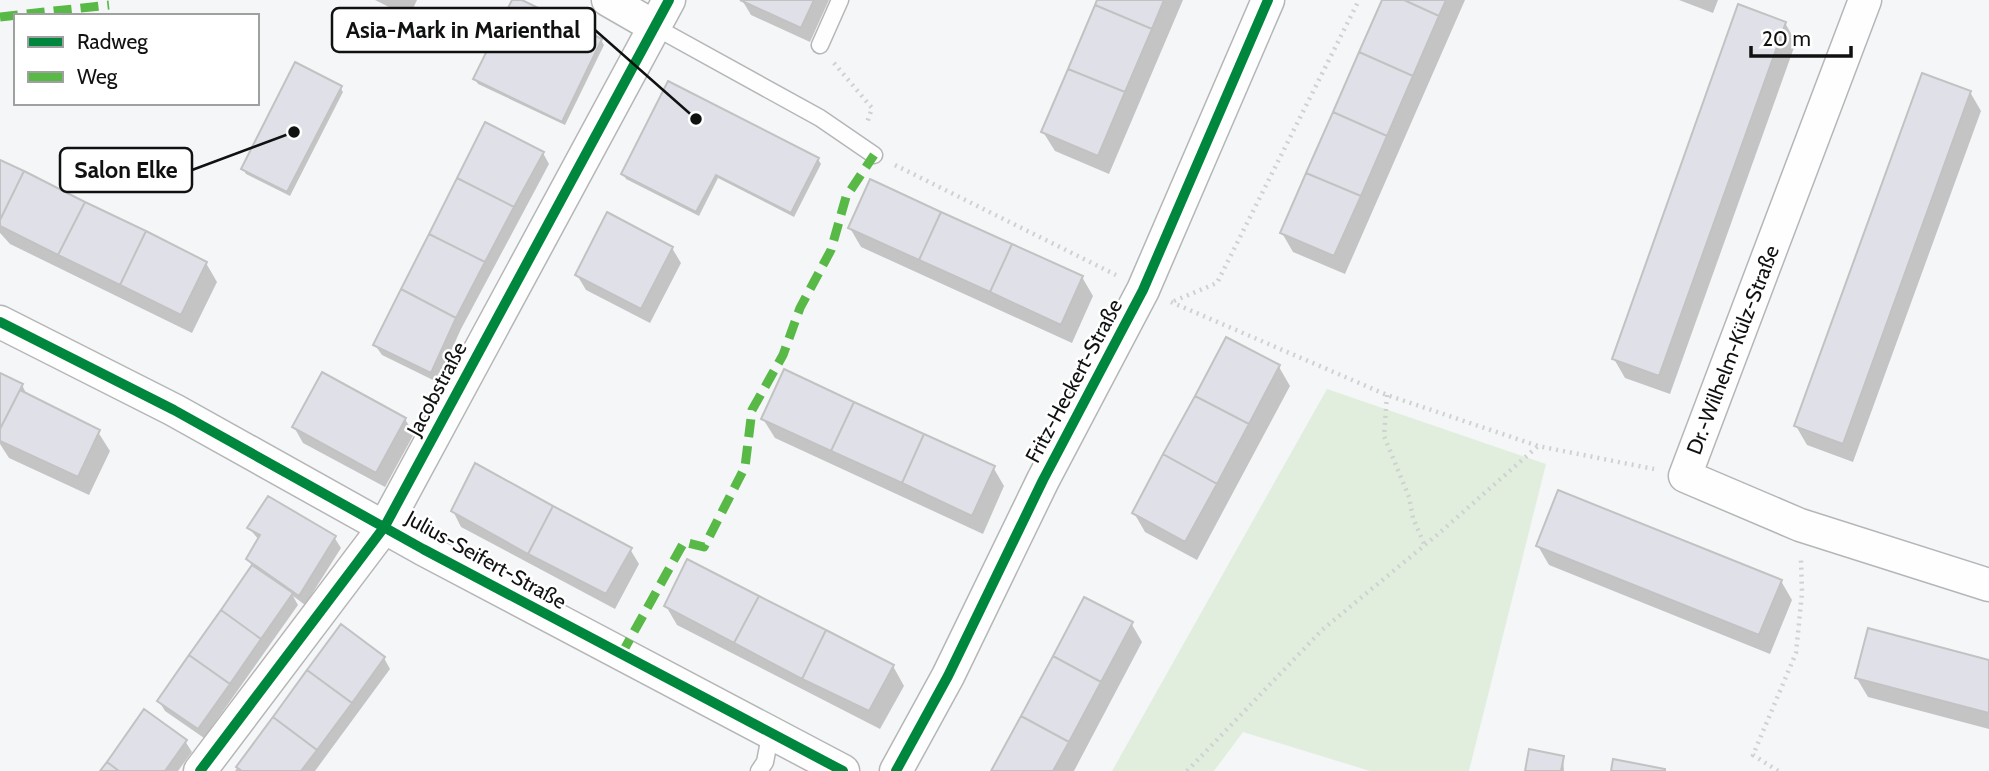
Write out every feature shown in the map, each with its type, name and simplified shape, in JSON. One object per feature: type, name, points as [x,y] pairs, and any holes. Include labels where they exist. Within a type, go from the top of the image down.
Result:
[{"type":"street","points":[[608,0],[662,13]]},
{"type":"street","name":"Fritz-Heckert-Straße","points":[[896,771],[948,676],[1044,480],[1156,296],[1268,0]]},
{"type":"street","name":"Dr.-Wilhelm-Külz-Straße","points":[[1866,0],[1685,475],[1800,525],[1989,585]]},
{"type":"street","name":"Jacobstraße","points":[[200,771],[385,526],[662,13]]},
{"type":"street","name":"Julius-Seifert-Straße","points":[[0,322],[174,410],[621,655],[771,731],[843,771]]},
{"type":"lane","points":[[820,45],[840,0]]},
{"type":"lane","points":[[662,13],[874,155]]},
{"type":"lane","points":[[759,771],[765,762],[771,731]]},
{"type":"path","points":[[1156,296],[1217,283],[1359,0]]},
{"type":"path","points":[[831,59],[872,108],[867,124]]},
{"type":"path","points":[[874,155],[1097,264],[1156,296],[1387,395],[1538,446],[1685,475]]},
{"type":"path","points":[[1387,395],[1384,436],[1425,545]]},
{"type":"path","points":[[1187,771],[1322,630],[1538,446]]},
{"type":"path","points":[[1777,771],[1753,755],[1796,653],[1802,593],[1800,525]]},
{"type":"green space","points":[[1327,389],[1546,464],[1469,771],[1370,771],[1243,732],[1214,771],[1112,771]]},
{"type":"building","points":[[512,0],[522,0],[602,39],[562,122],[473,79]]},
{"type":"building","points":[[740,0],[814,0],[801,28]]},
{"type":"building","points":[[1097,0],[1164,0],[1152,29],[1095,5]]},
{"type":"building","points":[[1382,0],[1404,0],[1439,16],[1413,76],[1359,52]]},
{"type":"building","points":[[1404,0],[1446,0],[1439,16]]},
{"type":"building","points":[[1738,4],[1786,22],[1659,376],[1612,359]]},
{"type":"building","points":[[1095,5],[1152,29],[1125,92],[1068,69]]},
{"type":"building","points":[[1359,52],[1413,76],[1387,136],[1333,112]]},
{"type":"building","points":[[295,62],[342,86],[287,192],[241,169]]},
{"type":"building","points":[[1068,69],[1125,92],[1098,156],[1041,132]]},
{"type":"building","points":[[1922,73],[1971,91],[1843,444],[1794,426]]},
{"type":"building","points":[[668,81],[819,158],[791,213],[716,175],[696,212],[621,174]]},
{"type":"building","points":[[1333,112],[1387,136],[1361,196],[1306,173]]},
{"type":"building","points":[[485,122],[544,152],[514,207],[457,178]]},
{"type":"building","points":[[0,160],[24,171],[0,220]]},
{"type":"building","points":[[24,171],[85,202],[58,255],[0,226],[0,220]]},
{"type":"building","points":[[1306,173],[1361,196],[1334,256],[1280,233]]},
{"type":"building","points":[[457,178],[514,207],[485,262],[429,234]]},
{"type":"building","points":[[870,179],[941,212],[919,260],[848,228]]},
{"type":"building","points":[[85,202],[146,231],[120,285],[58,255]]},
{"type":"building","points":[[607,212],[673,247],[641,309],[575,275]]},
{"type":"building","points":[[941,212],[1012,244],[990,292],[919,260]]},
{"type":"building","points":[[146,231],[207,262],[181,315],[120,285]]},
{"type":"building","points":[[429,234],[485,262],[456,318],[401,289]]},
{"type":"building","points":[[1012,244],[1083,276],[1061,325],[990,292]]},
{"type":"building","points":[[401,289],[456,318],[431,373],[373,345]]},
{"type":"building","points":[[1226,337],[1280,365],[1249,424],[1195,396]]},
{"type":"building","points":[[784,369],[854,402],[831,451],[761,419]]},
{"type":"building","points":[[322,372],[406,418],[376,473],[292,427]]},
{"type":"building","points":[[0,373],[23,384],[0,429]]},
{"type":"building","points":[[20,390],[100,430],[78,477],[0,441],[0,429]]},
{"type":"building","points":[[1195,396],[1249,424],[1217,484],[1163,454]]},
{"type":"building","points":[[854,402],[924,434],[902,483],[831,451]]},
{"type":"building","points":[[924,434],[995,466],[972,516],[902,483]]},
{"type":"building","points":[[1163,454],[1217,484],[1185,542],[1132,513]]},
{"type":"building","points":[[475,463],[553,506],[528,554],[451,511]]},
{"type":"building","points":[[1558,490],[1782,580],[1759,635],[1536,546]]},
{"type":"building","points":[[268,496],[336,536],[299,596],[246,559],[260,535],[247,528]]},
{"type":"building","points":[[553,506],[632,548],[606,594],[528,554]]},
{"type":"building","points":[[687,559],[759,596],[734,643],[664,606]]},
{"type":"building","points":[[252,565],[293,593],[261,639],[221,610]]},
{"type":"building","points":[[759,596],[826,630],[802,679],[734,643]]},
{"type":"building","points":[[1084,597],[1133,622],[1101,682],[1053,656]]},
{"type":"building","points":[[221,610],[261,639],[230,684],[189,655]]},
{"type":"building","points":[[341,624],[385,657],[352,703],[307,670]]},
{"type":"building","points":[[1868,628],[1989,660],[1989,713],[1855,678]]},
{"type":"building","points":[[826,630],[894,665],[869,711],[802,679]]},
{"type":"building","points":[[189,655],[230,684],[198,729],[157,701]]},
{"type":"building","points":[[1053,656],[1101,682],[1069,742],[1021,716]]},
{"type":"building","points":[[307,670],[352,703],[317,750],[273,717]]},
{"type":"building","points":[[144,709],[187,740],[165,771],[119,771],[107,762]]},
{"type":"building","points":[[1021,716],[1069,742],[1053,771],[991,771]]},
{"type":"building","points":[[273,717],[317,750],[301,771],[242,771],[236,767]]},
{"type":"building","points":[[1529,749],[1564,756],[1561,771],[1525,771]]},
{"type":"building","points":[[1613,759],[1665,769],[1665,771],[1611,771]]},
{"type":"building","points":[[107,762],[119,771],[100,771]]},
{"type":"marked path","points":[[27,14],[109,5]]},
{"type":"marked path","points":[[0,17],[14,15]]},
{"type":"marked path","points":[[621,655],[684,542],[704,547],[745,467],[752,410],[783,355],[800,308],[831,250],[846,197],[874,155]]},
{"type":"cycle path","points":[[200,771],[385,526],[669,0]]},
{"type":"cycle path","points":[[896,771],[948,676],[1043,480],[1143,290],[1268,0]]},
{"type":"cycle path","points":[[0,322],[174,410],[423,549],[843,771]]},
{"type":"place","name":"Asia-Mark in Marienthal","points":[[696,119]]},
{"type":"place","name":"Salon Elke","points":[[294,132]]}]
